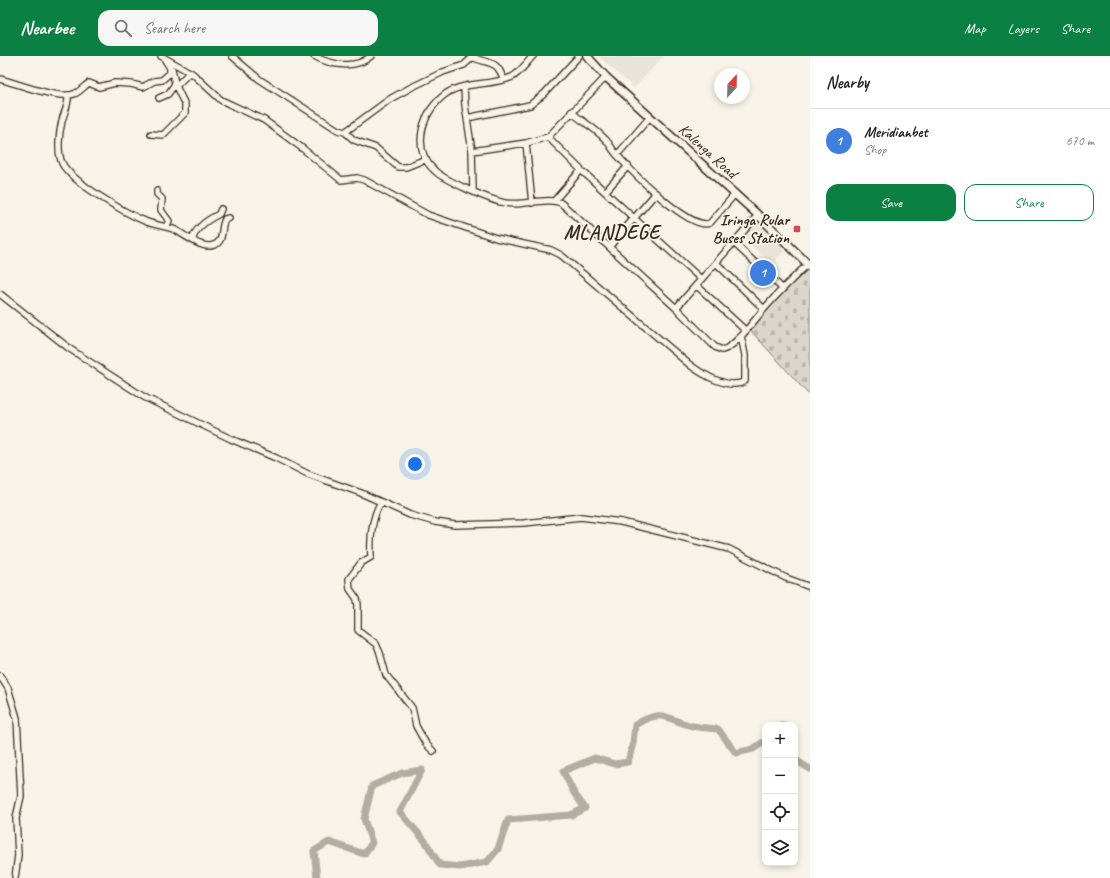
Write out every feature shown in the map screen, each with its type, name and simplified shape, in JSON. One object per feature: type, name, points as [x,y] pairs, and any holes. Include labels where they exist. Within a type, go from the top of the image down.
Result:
[{"type":"main road","name":"Kalenga Road","points":[[587,56],[606,77],[758,215],[809,265]]},
{"type":"street","points":[[232,56],[259,78],[338,130],[345,132],[354,140],[376,148],[398,167],[406,167],[426,159]]},
{"type":"street","points":[[314,56],[336,64],[359,63],[371,56]]},
{"type":"street","points":[[533,56],[514,75],[504,79],[454,89],[443,96],[425,119],[421,132],[426,159],[434,171],[440,176],[501,202],[515,204],[554,201],[564,206],[720,350],[725,350],[741,336],[783,289],[809,265]]},
{"type":"street","points":[[467,118],[530,105],[544,94],[579,56]]},
{"type":"street","points":[[345,132],[390,99],[443,72],[464,65],[472,57],[497,65],[504,79]]},
{"type":"street","points":[[163,58],[190,72],[221,100],[264,120],[302,148],[341,180],[357,178],[364,180],[428,215],[482,234],[551,250],[561,255],[690,365],[712,379],[732,383],[741,383],[745,380],[745,355],[741,336]]},
{"type":"street","points":[[0,79],[43,91],[68,95],[75,93],[89,83],[99,87],[115,83],[146,87],[154,81],[164,79],[170,73],[170,68],[163,58]]},
{"type":"street","points":[[151,134],[163,135],[185,114],[185,105],[175,85],[172,70],[173,64]]},
{"type":"street","points":[[159,98],[168,94],[175,85],[190,72]]},
{"type":"street","points":[[472,151],[526,144],[548,137],[606,77]]},
{"type":"street","points":[[464,87],[472,151],[473,190]]},
{"type":"street","points":[[68,95],[68,106],[62,122],[60,155],[68,172],[115,206],[149,223],[166,227],[207,247],[216,244],[221,240],[223,223],[229,218]]},
{"type":"street","points":[[571,112],[606,139],[617,155],[628,166],[656,193],[680,212],[705,224],[710,223],[735,194]]},
{"type":"street","points":[[617,155],[650,116]]},
{"type":"street","points":[[548,137],[581,170],[701,279]]},
{"type":"street","points":[[526,144],[532,203]]},
{"type":"street","points":[[605,192],[628,166]]},
{"type":"street","points":[[554,201],[581,170]]},
{"type":"street","points":[[157,191],[157,194],[162,199],[162,210],[170,221],[166,227]]},
{"type":"street","points":[[609,247],[656,193]]},
{"type":"street","points":[[193,239],[198,230],[209,220],[219,215],[221,209]]},
{"type":"street","points":[[676,308],[758,215]]},
{"type":"street","points":[[734,243],[783,289]]},
{"type":"street","points":[[716,263],[764,309]]},
{"type":"street","points":[[696,285],[745,330]]},
{"type":"street","points":[[0,294],[70,350],[144,397],[231,439],[276,458],[298,470],[381,502],[410,515],[435,522],[455,525],[524,523],[581,517],[636,524],[729,549],[786,578],[810,587]]},
{"type":"street","points":[[381,502],[377,509],[372,529],[371,557],[361,563],[359,568],[352,574],[348,582],[352,593],[358,602],[357,628],[359,632],[376,644],[386,675],[412,708],[416,726],[426,744],[433,752]]},
{"type":"street","points":[[0,676],[8,688],[17,718],[21,796],[16,818],[18,855],[15,878]]},
{"type":"shaded area","points":[[598,56],[664,56],[634,88]]},
{"type":"shaded area","points":[[763,218],[791,244],[772,264],[744,239]]},
{"type":"green space","points":[[810,264],[810,396],[749,329]]},
{"type":"waterway","points":[[317,878],[314,851],[329,842],[364,854],[372,843],[364,819],[372,786],[402,773],[422,770],[400,812],[425,841],[440,865],[460,867],[487,862],[498,849],[508,820],[571,815],[585,808],[574,793],[563,771],[595,758],[615,764],[628,762],[633,743],[635,725],[652,717],[665,716],[693,726],[718,729],[736,753],[753,749],[762,743]]},
{"type":"waterway","points":[[796,758],[797,761],[810,769]]},
{"type":"place","name":"Iringa Rular Buses Station","points":[[797,229]]},
{"type":"place","name":"Meridianbet","points":[[763,273]]},
{"type":"district","name":"MLANDEGE","points":[[612,232]]}]
